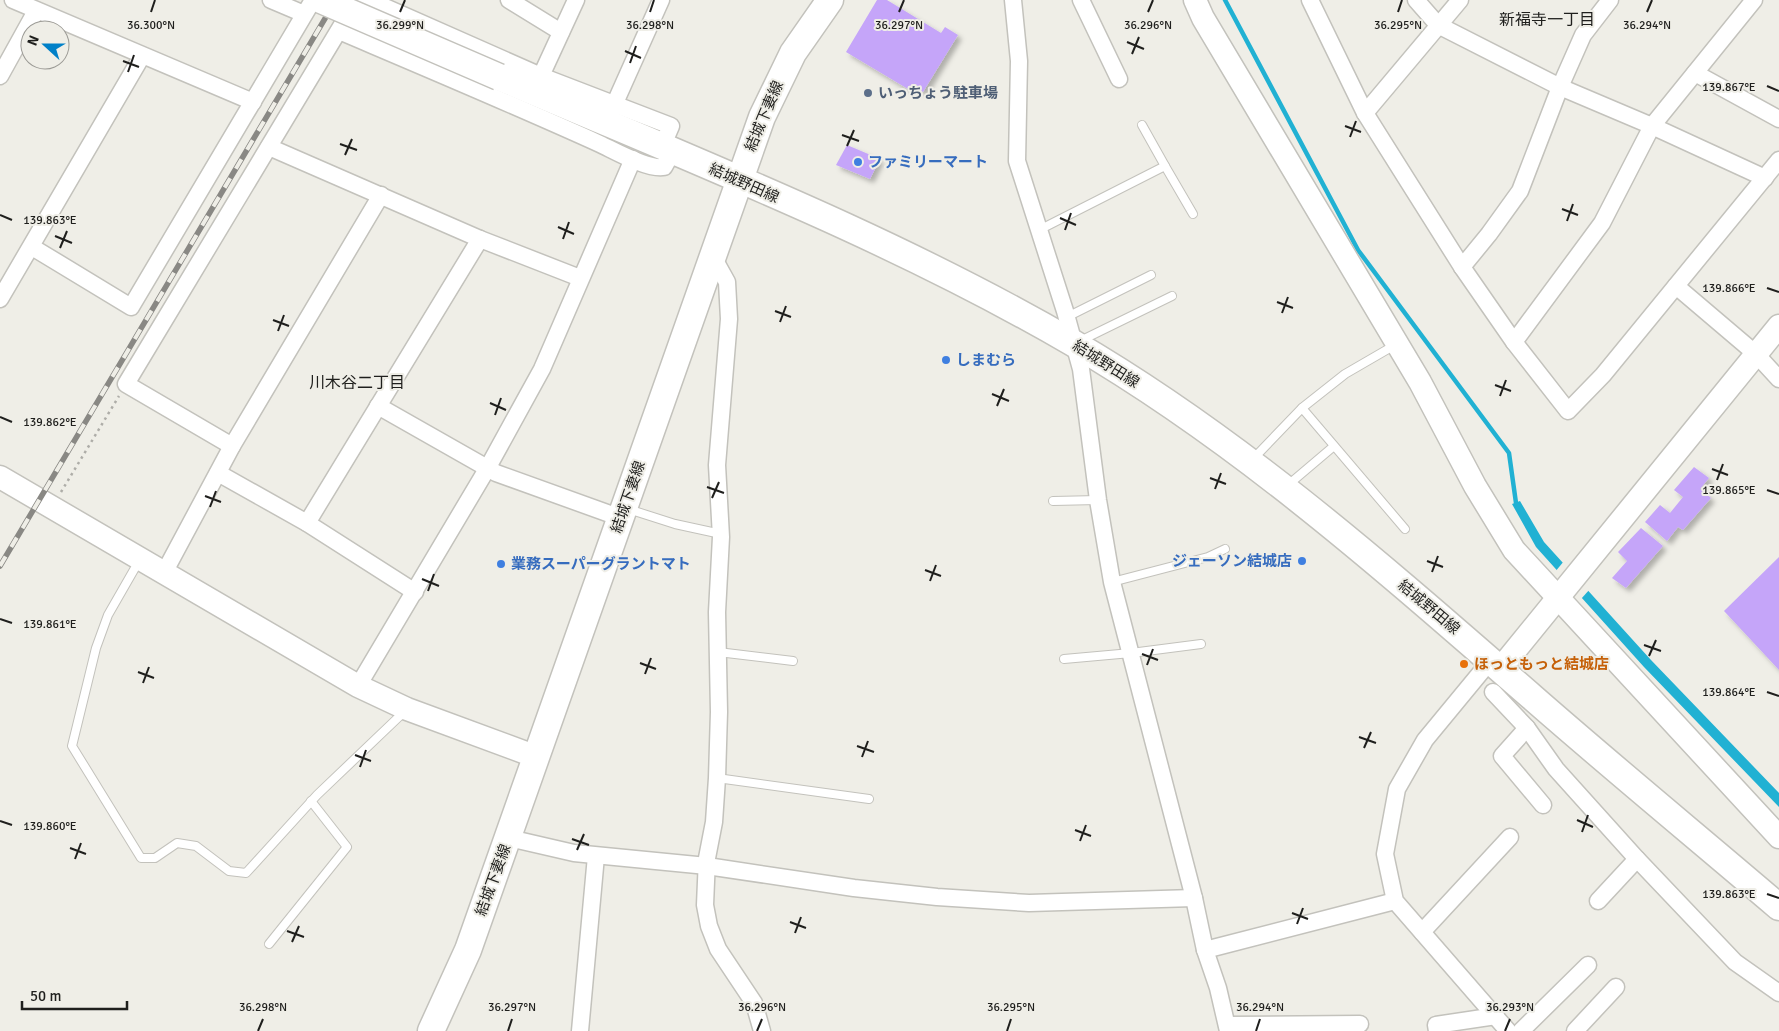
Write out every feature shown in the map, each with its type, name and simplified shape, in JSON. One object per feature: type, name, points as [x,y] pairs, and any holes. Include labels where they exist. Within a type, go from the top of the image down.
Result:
[{"type":"main road","name":"結城下妻線","points":[[431,1031],[468,950],[738,180],[776,86],[793,53],[830,0]]},
{"type":"main road","name":"結城野田線","points":[[313,7],[499,77],[738,180],[907,255],[1074,344],[1197,424],[1285,488],[1495,674],[1779,907]]},
{"type":"street","points":[[13,0],[253,102]]},
{"type":"street","points":[[272,0],[313,7]]},
{"type":"street","points":[[32,247],[131,307],[253,102],[313,7],[313,0]]},
{"type":"street","points":[[232,446],[126,384],[357,0]]},
{"type":"street","points":[[339,31],[528,111],[633,159],[659,168],[664,167],[671,126],[540,76],[369,0]]},
{"type":"street","points":[[509,0],[561,32]]},
{"type":"street","points":[[540,76],[576,0]]},
{"type":"street","points":[[615,104],[661,0]]},
{"type":"street","points":[[1013,0],[1018,61],[1017,161],[1074,344],[1080,369],[1098,500],[1112,582],[1194,898],[1205,950],[1218,988],[1227,1028],[1360,1024]]},
{"type":"street","points":[[1081,0],[1119,79]]},
{"type":"street","points":[[1195,0],[1203,18],[1397,344],[1475,486],[1514,550],[1570,584],[1779,837]]},
{"type":"street","points":[[1310,0],[1365,114],[1462,267],[1514,342],[1568,411],[1603,375],[1779,160]]},
{"type":"street","points":[[1416,0],[1438,25],[1560,87],[1652,126],[1765,178]]},
{"type":"street","points":[[1365,114],[1460,0]]},
{"type":"street","points":[[1462,267],[1520,192],[1560,87],[1583,35],[1610,0]]},
{"type":"street","points":[[1514,342],[1602,223],[1652,126],[1754,0]]},
{"type":"street","points":[[0,76],[36,11]]},
{"type":"street","points":[[0,299],[142,56]]},
{"type":"street","points":[[1695,73],[1779,119]]},
{"type":"street","points":[[270,147],[480,239],[580,278]]},
{"type":"street","points":[[358,686],[487,469],[542,369],[633,159]]},
{"type":"street","points":[[164,573],[232,446],[381,195]]},
{"type":"street","points":[[307,524],[480,239]]},
{"type":"street","points":[[712,255],[728,282],[728,310],[716,465],[721,534],[717,612],[717,778],[707,866],[705,905],[709,926],[718,948],[754,1003],[762,1031]]},
{"type":"street","points":[[1676,286],[1756,354],[1779,379]]},
{"type":"street","points":[[1508,1031],[1396,902],[1385,854],[1397,789],[1425,740],[1495,674],[1779,326]]},
{"type":"street","points":[[378,406],[487,469],[622,512]]},
{"type":"street","points":[[218,473],[307,524],[415,592]]},
{"type":"street","points":[[0,477],[358,686],[407,709],[537,756]]},
{"type":"street","points":[[1495,674],[1527,728],[1556,769],[1637,859],[1735,962],[1779,993]]},
{"type":"street","points":[[1527,728],[1502,756],[1543,805]]},
{"type":"street","points":[[508,838],[596,856],[707,866],[854,888],[946,898],[1029,903],[1194,898]]},
{"type":"street","points":[[1422,932],[1510,838]]},
{"type":"street","points":[[580,1031],[596,856]]},
{"type":"street","points":[[1598,901],[1637,859]]},
{"type":"street","points":[[1205,950],[1396,902]]},
{"type":"street","points":[[1521,1031],[1588,965]]},
{"type":"street","points":[[1575,1031],[1616,987]]},
{"type":"street","points":[[1437,1031],[1436,1025],[1496,1016]]},
{"type":"lane","points":[[1142,125],[1193,214]]},
{"type":"lane","points":[[1039,230],[1165,166]]},
{"type":"lane","points":[[1067,317],[1151,275]]},
{"type":"lane","points":[[1074,344],[1172,296]]},
{"type":"lane","points":[[1249,462],[1302,408],[1345,374],[1397,344]]},
{"type":"lane","points":[[1302,408],[1405,529]]},
{"type":"lane","points":[[1285,488],[1334,446]]},
{"type":"lane","points":[[1053,501],[1098,500]]},
{"type":"lane","points":[[622,512],[721,534]]},
{"type":"lane","points":[[1112,582],[1208,557],[1224,549]]},
{"type":"lane","points":[[140,559],[108,615],[96,648],[72,746],[141,858],[155,858],[177,842],[196,846],[229,871],[246,873],[311,801],[407,709]]},
{"type":"lane","points":[[1064,659],[1201,644]]},
{"type":"lane","points":[[718,652],[793,661]]},
{"type":"lane","points":[[717,778],[870,799]]},
{"type":"lane","points":[[269,944],[347,847],[311,801]]},
{"type":"path","points":[[52,508],[126,384]]},
{"type":"water","points":[[1520,501],[1544,542],[1651,660],[1779,793],[1779,807],[1644,667],[1536,547],[1512,504]]},
{"type":"pier","points":[[1564,561],[1590,589],[1581,599],[1555,572]]},
{"type":"building","points":[[877,0],[887,0],[941,33],[945,27],[958,35],[923,92],[911,85],[908,89],[846,52]]},
{"type":"building","name":"ファミリーマート","points":[[847,145],[880,159],[870,179],[836,165]]},
{"type":"building","points":[[1694,467],[1709,478],[1700,489],[1711,498],[1683,530],[1678,527],[1667,541],[1645,522],[1660,505],[1670,513],[1683,497],[1674,490]]},
{"type":"building","points":[[1641,528],[1663,546],[1626,588],[1612,578],[1627,561],[1618,552]]},
{"type":"building","points":[[1779,557],[1779,670],[1724,611]]},
{"type":"waterway","points":[[1225,0],[1358,250],[1509,453],[1518,507]]},
{"type":"railway","points":[[0,566],[336,0]]},
{"type":"place","name":"いっちょう駐車場","points":[[868,93]]},
{"type":"place","name":"ファミリーマート","points":[[858,162]]},
{"type":"place","name":"しまむら","points":[[946,360]]},
{"type":"place","name":"ジェーソン結城店","points":[[1302,561]]},
{"type":"place","name":"業務スーパーグラントマト","points":[[501,564]]},
{"type":"place","name":"ほっともっと結城店","points":[[1464,664]]},
{"type":"district","name":"新福寺一丁目","points":[[1547,20]]},
{"type":"district","name":"川木谷二丁目","points":[[357,383]]}]
